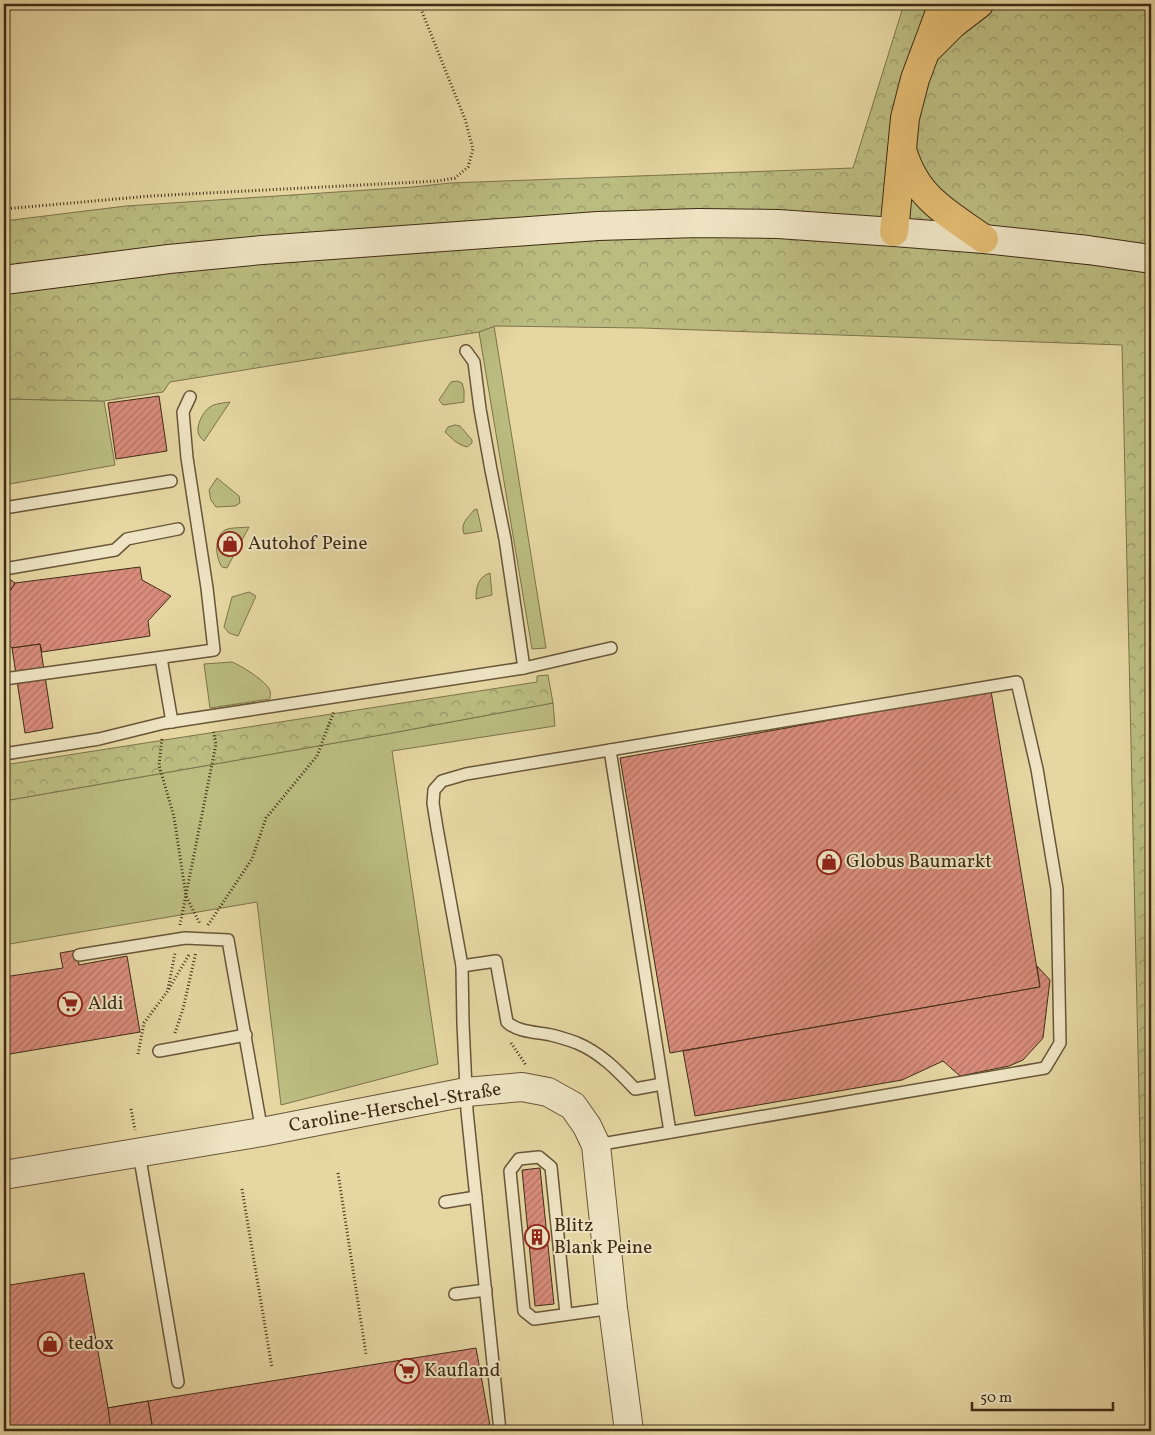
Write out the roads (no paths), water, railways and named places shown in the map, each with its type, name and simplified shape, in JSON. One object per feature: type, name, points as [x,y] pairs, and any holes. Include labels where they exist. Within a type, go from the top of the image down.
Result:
[{"type":"highway","points":[[894,232],[905,118],[915,78],[943,4]]},
{"type":"highway","points":[[925,52],[953,24],[979,4]]},
{"type":"highway","points":[[902,150],[913,177],[928,196],[984,239]]},
{"type":"main road","points":[[4,280],[169,258],[262,250],[598,226],[698,224],[778,224],[894,232],[984,239],[1151,258]]},
{"type":"main road","name":"Caroline-Herschel-Straße","points":[[4,1175],[262,1132],[466,1092],[522,1087],[548,1092],[573,1106],[588,1126],[596,1145],[613,1308],[629,1431]]},
{"type":"lane","points":[[466,351],[474,362],[480,409],[505,539],[524,668]]},
{"type":"lane","points":[[4,679],[214,650],[207,588],[192,496],[183,412],[190,397]]},
{"type":"lane","points":[[4,508],[171,481]]},
{"type":"lane","points":[[4,569],[115,550],[127,539],[178,529]]},
{"type":"lane","points":[[4,754],[99,739],[168,722],[524,668],[611,648]]},
{"type":"lane","points":[[161,658],[168,722]]},
{"type":"lane","points":[[500,1431],[466,1092],[462,1023],[462,966],[433,803],[434,790],[442,781],[466,774],[1017,682],[1038,769],[1057,889],[1060,1043],[1044,1068],[596,1145]]},
{"type":"lane","points":[[610,750],[670,1132]]},
{"type":"lane","points":[[79,955],[185,938],[228,940],[262,1132]]},
{"type":"lane","points":[[462,966],[496,961],[507,1022],[512,1026],[553,1035],[578,1043],[600,1055],[635,1089],[662,1084]]},
{"type":"lane","points":[[165,1050],[246,1035]]},
{"type":"lane","points":[[138,1153],[178,1382]]},
{"type":"lane","points":[[566,1314],[551,1167],[539,1157],[519,1159],[510,1171],[524,1311],[534,1319],[613,1308]]},
{"type":"lane","points":[[445,1202],[476,1197]]},
{"type":"lane","points":[[455,1294],[486,1290]]},
{"type":"place","name":"Autohof Peine","points":[[230,544]]},
{"type":"place","name":"Globus Baumarkt","points":[[829,862]]},
{"type":"place","name":"Aldi","points":[[70,1004]]},
{"type":"place","name":"Blitz Blank Peine","points":[[537,1237]]},
{"type":"place","name":"tedox","points":[[50,1344]]},
{"type":"place","name":"Kaufland","points":[[407,1371]]}]
